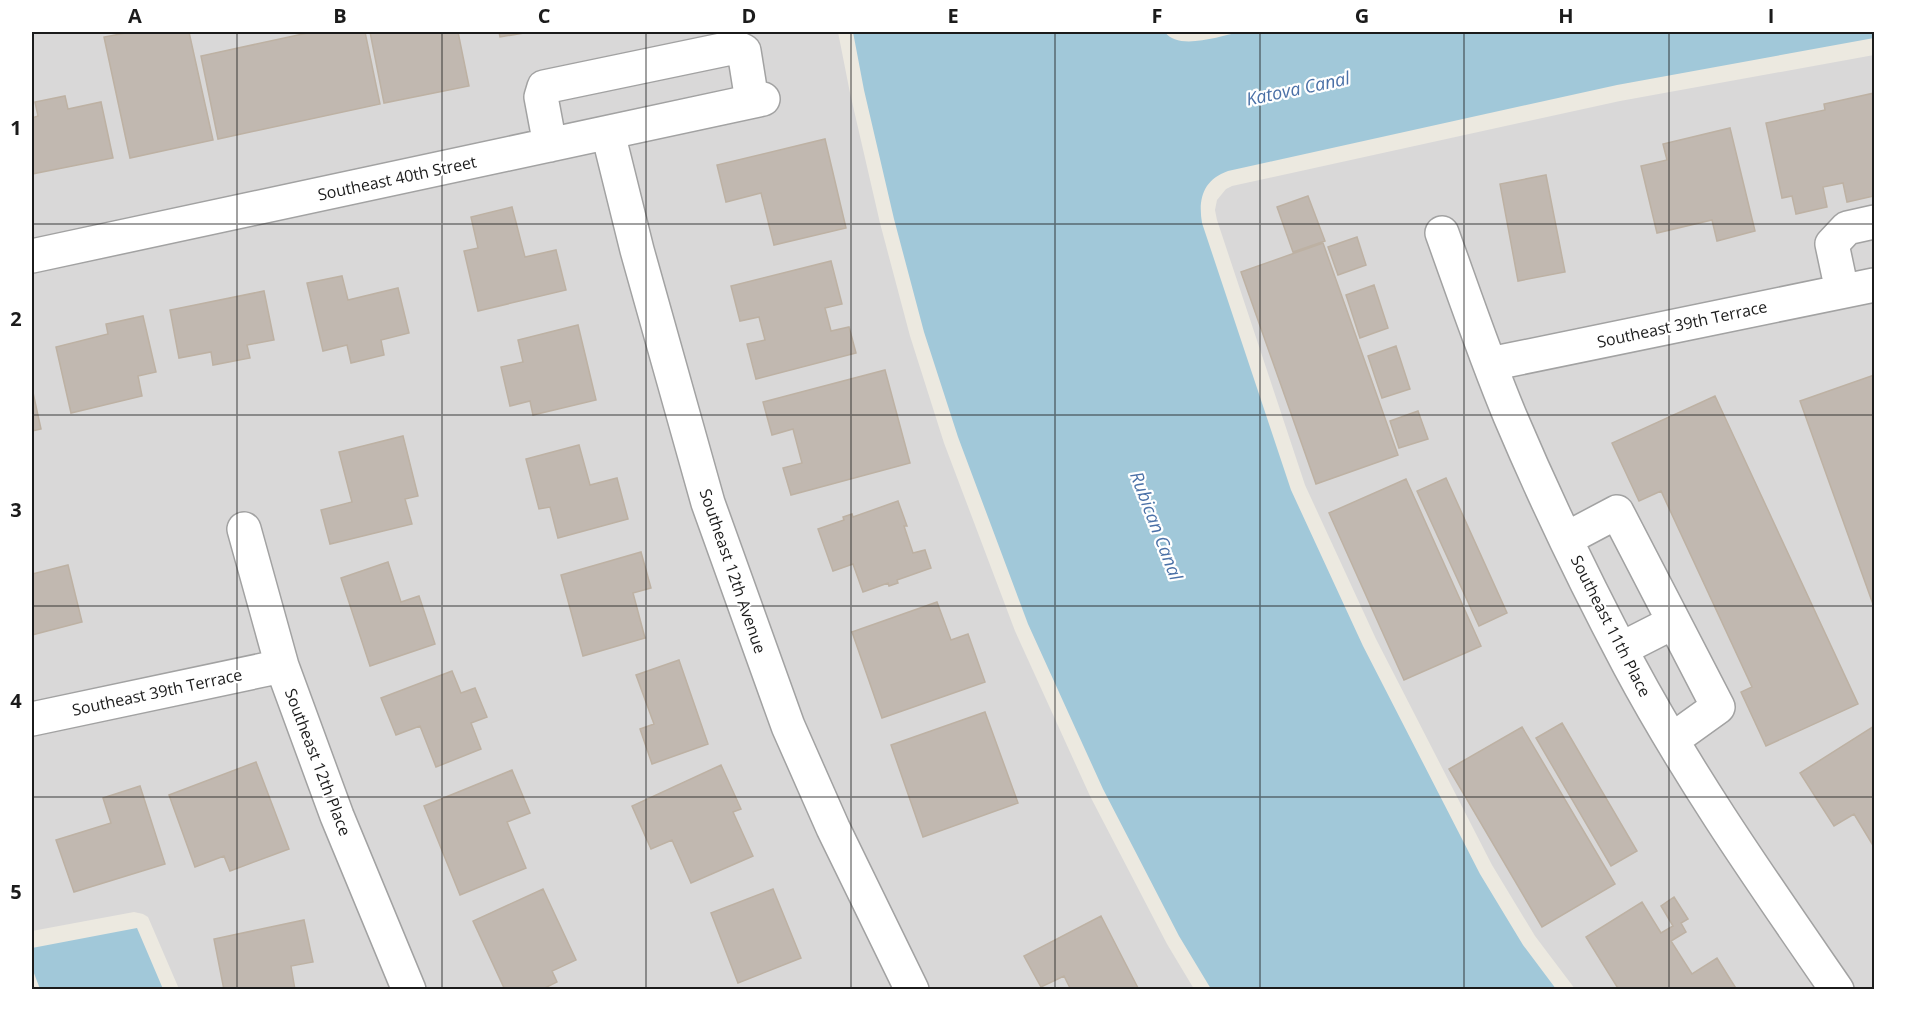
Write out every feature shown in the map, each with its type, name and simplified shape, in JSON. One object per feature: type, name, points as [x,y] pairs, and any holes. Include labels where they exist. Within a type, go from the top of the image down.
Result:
[{"type":"street","name":"Southeast 40th Street","points":[[32,256],[608,133],[758,100],[744,51],[736,47],[544,87],[542,97],[550,145]]},
{"type":"street","name":"Southeast 12th Avenue","points":[[608,133],[637,250],[708,503],[788,726],[832,828],[912,990]]},
{"type":"street","points":[[1842,291],[1832,244],[1847,228],[1875,222]]},
{"type":"street","name":"Southeast 11th Place","points":[[1442,233],[1510,416],[1566,539],[1621,649],[1672,740],[1744,856],[1837,990]]},
{"type":"street","name":"Southeast 39th Terrace","points":[[1490,364],[1875,285]]},
{"type":"street","points":[[1566,539],[1617,512],[1718,707],[1672,740]]},
{"type":"street","name":"Southeast 12th Place","points":[[244,529],[282,666],[337,816],[409,990]]},
{"type":"street","points":[[1621,649],[1674,622]]},
{"type":"street","name":"Southeast 39th Terrace","points":[[32,719],[282,666]]},
{"type":"shaded area","points":[[32,32],[838,32],[880,223],[910,336],[944,443],[1015,631],[1090,796],[1167,944],[1194,989],[179,989],[148,917],[143,914],[134,912],[32,931]]},
{"type":"shaded area","points":[[1874,55],[1874,989],[1575,989],[1535,936],[1492,865],[1376,639],[1305,485],[1217,220],[1215,210],[1217,200],[1226,189],[1232,186],[1620,101]]},
{"type":"water","points":[[853,32],[1165,32],[1171,38],[1179,41],[1200,41],[1240,32],[1874,32],[1874,38],[1617,85],[1228,171],[1213,180],[1204,191],[1201,206],[1202,223],[1291,490],[1363,646],[1480,874],[1523,945],[1556,989],[1211,989],[1179,936],[1103,789],[1028,624],[958,437],[924,332],[894,219]]},
{"type":"water","points":[[137,928],[163,989],[40,989],[32,968],[32,948]]},
{"type":"building","points":[[131,32],[189,32],[213,140],[130,158],[104,37]]},
{"type":"building","points":[[312,32],[365,32],[380,104],[218,139],[201,56]]},
{"type":"building","points":[[370,32],[458,32],[469,86],[384,103]]},
{"type":"building","points":[[499,32],[530,32],[500,37]]},
{"type":"building","points":[[1874,93],[1874,196],[1847,202],[1843,183],[1823,187],[1827,207],[1796,214],[1792,196],[1782,198],[1766,123],[1825,110],[1824,104]]},
{"type":"building","points":[[65,96],[68,109],[101,102],[113,158],[32,174],[32,118],[38,116],[35,102]]},
{"type":"building","points":[[1730,128],[1755,231],[1717,241],[1712,220],[1657,233],[1641,166],[1667,160],[1663,144]]},
{"type":"building","points":[[825,139],[846,228],[774,245],[761,193],[726,202],[717,165]]},
{"type":"building","points":[[1546,175],[1565,272],[1518,281],[1500,184]]},
{"type":"building","points":[[1308,196],[1325,241],[1293,252],[1277,207]]},
{"type":"building","points":[[512,207],[525,257],[556,250],[566,290],[478,311],[464,251],[478,248],[471,217]]},
{"type":"building","points":[[1357,237],[1366,265],[1338,275],[1328,247]]},
{"type":"building","points":[[1323,243],[1398,455],[1316,484],[1241,272]]},
{"type":"building","points":[[831,261],[842,304],[825,308],[831,331],[849,327],[856,353],[756,379],[747,344],[765,340],[759,317],[740,321],[731,286]]},
{"type":"building","points":[[342,276],[348,300],[398,288],[409,333],[381,340],[384,355],[351,363],[347,345],[323,351],[307,283]]},
{"type":"building","points":[[1374,285],[1388,328],[1360,338],[1346,295]]},
{"type":"building","points":[[264,291],[274,340],[247,345],[250,358],[213,365],[211,352],[179,358],[170,310]]},
{"type":"building","points":[[143,316],[156,372],[138,376],[142,396],[71,413],[56,347],[108,334],[106,324]]},
{"type":"building","points":[[578,325],[596,400],[533,415],[530,401],[510,406],[501,367],[523,362],[518,340]]},
{"type":"building","points":[[1396,346],[1410,389],[1382,398],[1368,356]]},
{"type":"building","points":[[885,370],[910,463],[791,495],[783,468],[802,463],[793,429],[772,435],[763,402]]},
{"type":"building","points":[[1874,375],[1874,607],[1800,401]]},
{"type":"building","points":[[32,388],[41,429],[32,431]]},
{"type":"building","points":[[1715,396],[1858,704],[1766,746],[1741,692],[1752,687],[1661,491],[1639,501],[1612,443]]},
{"type":"building","points":[[1418,411],[1428,439],[1399,448],[1390,421]]},
{"type":"building","points":[[403,436],[418,496],[405,499],[412,524],[330,544],[321,510],[352,502],[339,452]]},
{"type":"building","points":[[579,445],[590,485],[617,478],[628,519],[558,538],[550,507],[539,509],[526,459]]},
{"type":"building","points":[[1446,478],[1507,613],[1479,626],[1417,491]]},
{"type":"building","points":[[1406,479],[1481,646],[1404,680],[1329,513]]},
{"type":"building","points":[[898,501],[913,553],[925,550],[931,568],[897,580],[898,583],[889,586],[888,583],[863,592],[853,564],[833,571],[818,529],[844,520],[843,517],[852,514],[853,517]]},
{"type":"building","points":[[641,552],[651,588],[633,593],[645,638],[583,656],[561,575]]},
{"type":"building","points":[[388,562],[401,602],[419,596],[435,644],[370,666],[341,578]]},
{"type":"building","points":[[68,565],[82,622],[32,635],[32,574]]},
{"type":"building","points":[[937,602],[951,640],[968,634],[985,682],[882,718],[852,632]]},
{"type":"building","points":[[679,660],[708,744],[652,764],[640,729],[654,724],[636,675]]},
{"type":"building","points":[[452,671],[461,693],[475,688],[487,717],[471,723],[481,749],[436,767],[420,726],[396,735],[381,698]]},
{"type":"building","points":[[985,712],[1018,803],[923,837],[891,745]]},
{"type":"building","points":[[1562,723],[1637,851],[1611,866],[1536,738]]},
{"type":"building","points":[[1874,726],[1874,847],[1854,814],[1834,826],[1800,773]]},
{"type":"building","points":[[1522,727],[1615,884],[1542,927],[1449,769]]},
{"type":"building","points":[[256,762],[289,849],[230,871],[224,856],[195,867],[169,795]]},
{"type":"building","points":[[721,765],[741,809],[733,812],[753,856],[691,883],[672,840],[651,849],[632,806]]},
{"type":"building","points":[[512,770],[530,813],[507,822],[526,868],[460,895],[424,806]]},
{"type":"building","points":[[140,786],[165,864],[74,892],[56,840],[111,823],[103,798]]},
{"type":"building","points":[[543,889],[576,960],[552,971],[557,982],[541,990],[505,990],[473,921]]},
{"type":"building","points":[[773,889],[801,958],[738,983],[711,913]]},
{"type":"building","points":[[1674,897],[1688,919],[1681,923],[1686,932],[1671,941],[1692,974],[1717,958],[1737,990],[1619,990],[1586,937],[1642,902],[1661,933],[1673,926],[1661,906]]},
{"type":"building","points":[[1101,916],[1139,990],[1071,990],[1064,976],[1041,987],[1024,956]]},
{"type":"building","points":[[304,920],[313,962],[291,966],[295,990],[224,990],[214,939]]},
{"type":"water label","name":"Katova Canal","points":[[1298,89]]},
{"type":"water label","name":"Rubican Canal","points":[[1156,526]]}]
